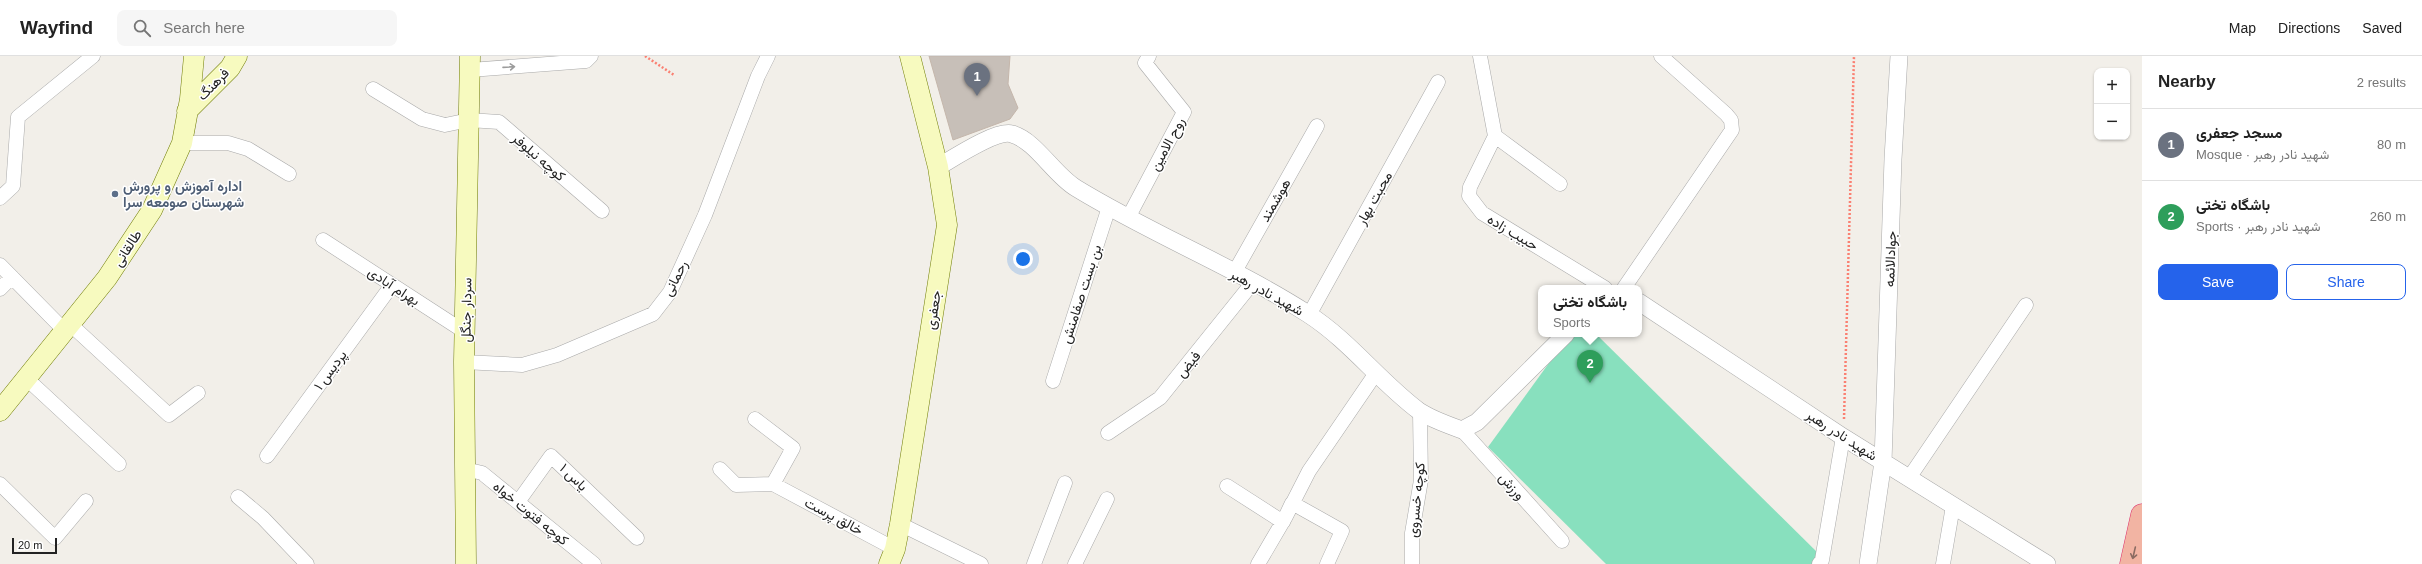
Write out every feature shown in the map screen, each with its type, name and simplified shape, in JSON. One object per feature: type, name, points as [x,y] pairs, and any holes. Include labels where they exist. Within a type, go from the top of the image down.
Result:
[{"type":"highway","points":[[2131,564],[2142,515]]},
{"type":"main road","name":"طالقانی","points":[[0,411],[107,278],[152,210],[182,143],[194,56]]},
{"type":"main road","name":"فرهنگ","points":[[187,111],[230,68],[237,56]]},
{"type":"main road","name":"جعفری","points":[[892,556],[900,524],[947,225],[938,167],[910,56]]},
{"type":"main road","name":"سردار جنگل","points":[[466,564],[464,362],[470,63]]},
{"type":"street","points":[[0,198],[13,186],[18,117],[93,56]]},
{"type":"street","points":[[470,63],[586,62],[591,56]]},
{"type":"street","name":"رحمانی","points":[[464,362],[522,365],[557,354],[653,314],[670,292],[705,215],[758,76],[768,56]]},
{"type":"street","name":"روح الامین","points":[[1128,218],[1184,112],[1145,63],[1149,56]]},
{"type":"street","points":[[1480,56],[1495,136],[1560,184]]},
{"type":"street","points":[[1626,285],[1732,130],[1731,120],[1726,114],[1661,56]]},
{"type":"street","name":"جوادالائمه","points":[[1868,564],[1883,462],[1893,158],[1899,56]]},
{"type":"street","name":"محبت بهار","points":[[1309,315],[1438,82]]},
{"type":"street","name":"کوچه نیلوفر","points":[[373,88],[422,119],[445,125],[469,120],[499,122],[602,211]]},
{"type":"street","name":"هوشمند","points":[[1234,273],[1317,126]]},
{"type":"street","name":"شهید نادر رهبر","points":[[938,167],[996,135],[1011,133],[1026,142],[1074,187],[1128,218],[1234,273],[1254,281],[1309,315],[1349,346],[1376,373],[1420,412],[1462,430]]},
{"type":"street","name":"حبیب زاده","points":[[1495,136],[1470,187],[1469,196],[1482,213],[1600,285]]},
{"type":"street","points":[[182,143],[228,144],[248,149],[289,174]]},
{"type":"street","name":"بن بست صفامنش","points":[[1052,381],[1109,207]]},
{"type":"street","name":"بهرام آبادی","points":[[323,240],[465,332]]},
{"type":"street","points":[[0,265],[168,415],[198,393]]},
{"type":"street","points":[[0,289],[12,277]]},
{"type":"street","name":"فیض","points":[[1108,433],[1160,398],[1254,281]]},
{"type":"street","name":"پردیس ۱","points":[[267,456],[392,285]]},
{"type":"street","name":"شهید نادر رهبر","points":[[1642,304],[1844,437],[2047,564]]},
{"type":"street","points":[[1909,478],[2026,305]]},
{"type":"street","points":[[1462,430],[1478,422],[1563,337]]},
{"type":"street","points":[[1258,564],[1283,522],[1309,471],[1376,373]]},
{"type":"street","points":[[27,379],[119,464]]},
{"type":"street","name":"کوچه خسروی","points":[[1412,564],[1412,533],[1421,480],[1420,412]]},
{"type":"street","points":[[720,469],[736,485],[773,484],[793,448],[756,419]]},
{"type":"street","name":"ورزش","points":[[1462,430],[1562,541]]},
{"type":"street","points":[[1819,564],[1822,560],[1830,523],[1844,437]]},
{"type":"street","name":"یاس ۱","points":[[518,502],[551,456],[637,538]]},
{"type":"street","name":"کوچه فتوت خواه","points":[[465,469],[482,473],[594,564]]},
{"type":"street","points":[[1034,564],[1065,483]]},
{"type":"street","points":[[0,484],[55,538],[86,501]]},
{"type":"street","name":"خالق پرست","points":[[773,484],[892,556]]},
{"type":"street","points":[[1227,486],[1283,522]]},
{"type":"street","points":[[238,497],[263,518],[306,564]]},
{"type":"street","points":[[1076,564],[1107,499]]},
{"type":"street","points":[[1292,503],[1342,531],[1326,564]]},
{"type":"street","points":[[1943,564],[1953,506]]},
{"type":"street","points":[[900,524],[981,564]]},
{"type":"path","points":[[645,56],[674,75]]},
{"type":"path","points":[[1844,437],[1848,348],[1854,56]]},
{"type":"green space","points":[[1568,337],[1599,337],[1821,556],[1812,564],[1606,564],[1488,447]]},
{"type":"building","points":[[929,56],[1010,56],[1008,84],[1018,108],[1010,119],[953,140]]},
{"type":"place","name":"مسجد جعفری","points":[[977,96]]},
{"type":"place","name":"اداره آموزش و پرورش شهرستان صومعه سرا","points":[[115,194]]},
{"type":"place","name":"باشگاه تختی","points":[[1590,383]]}]
